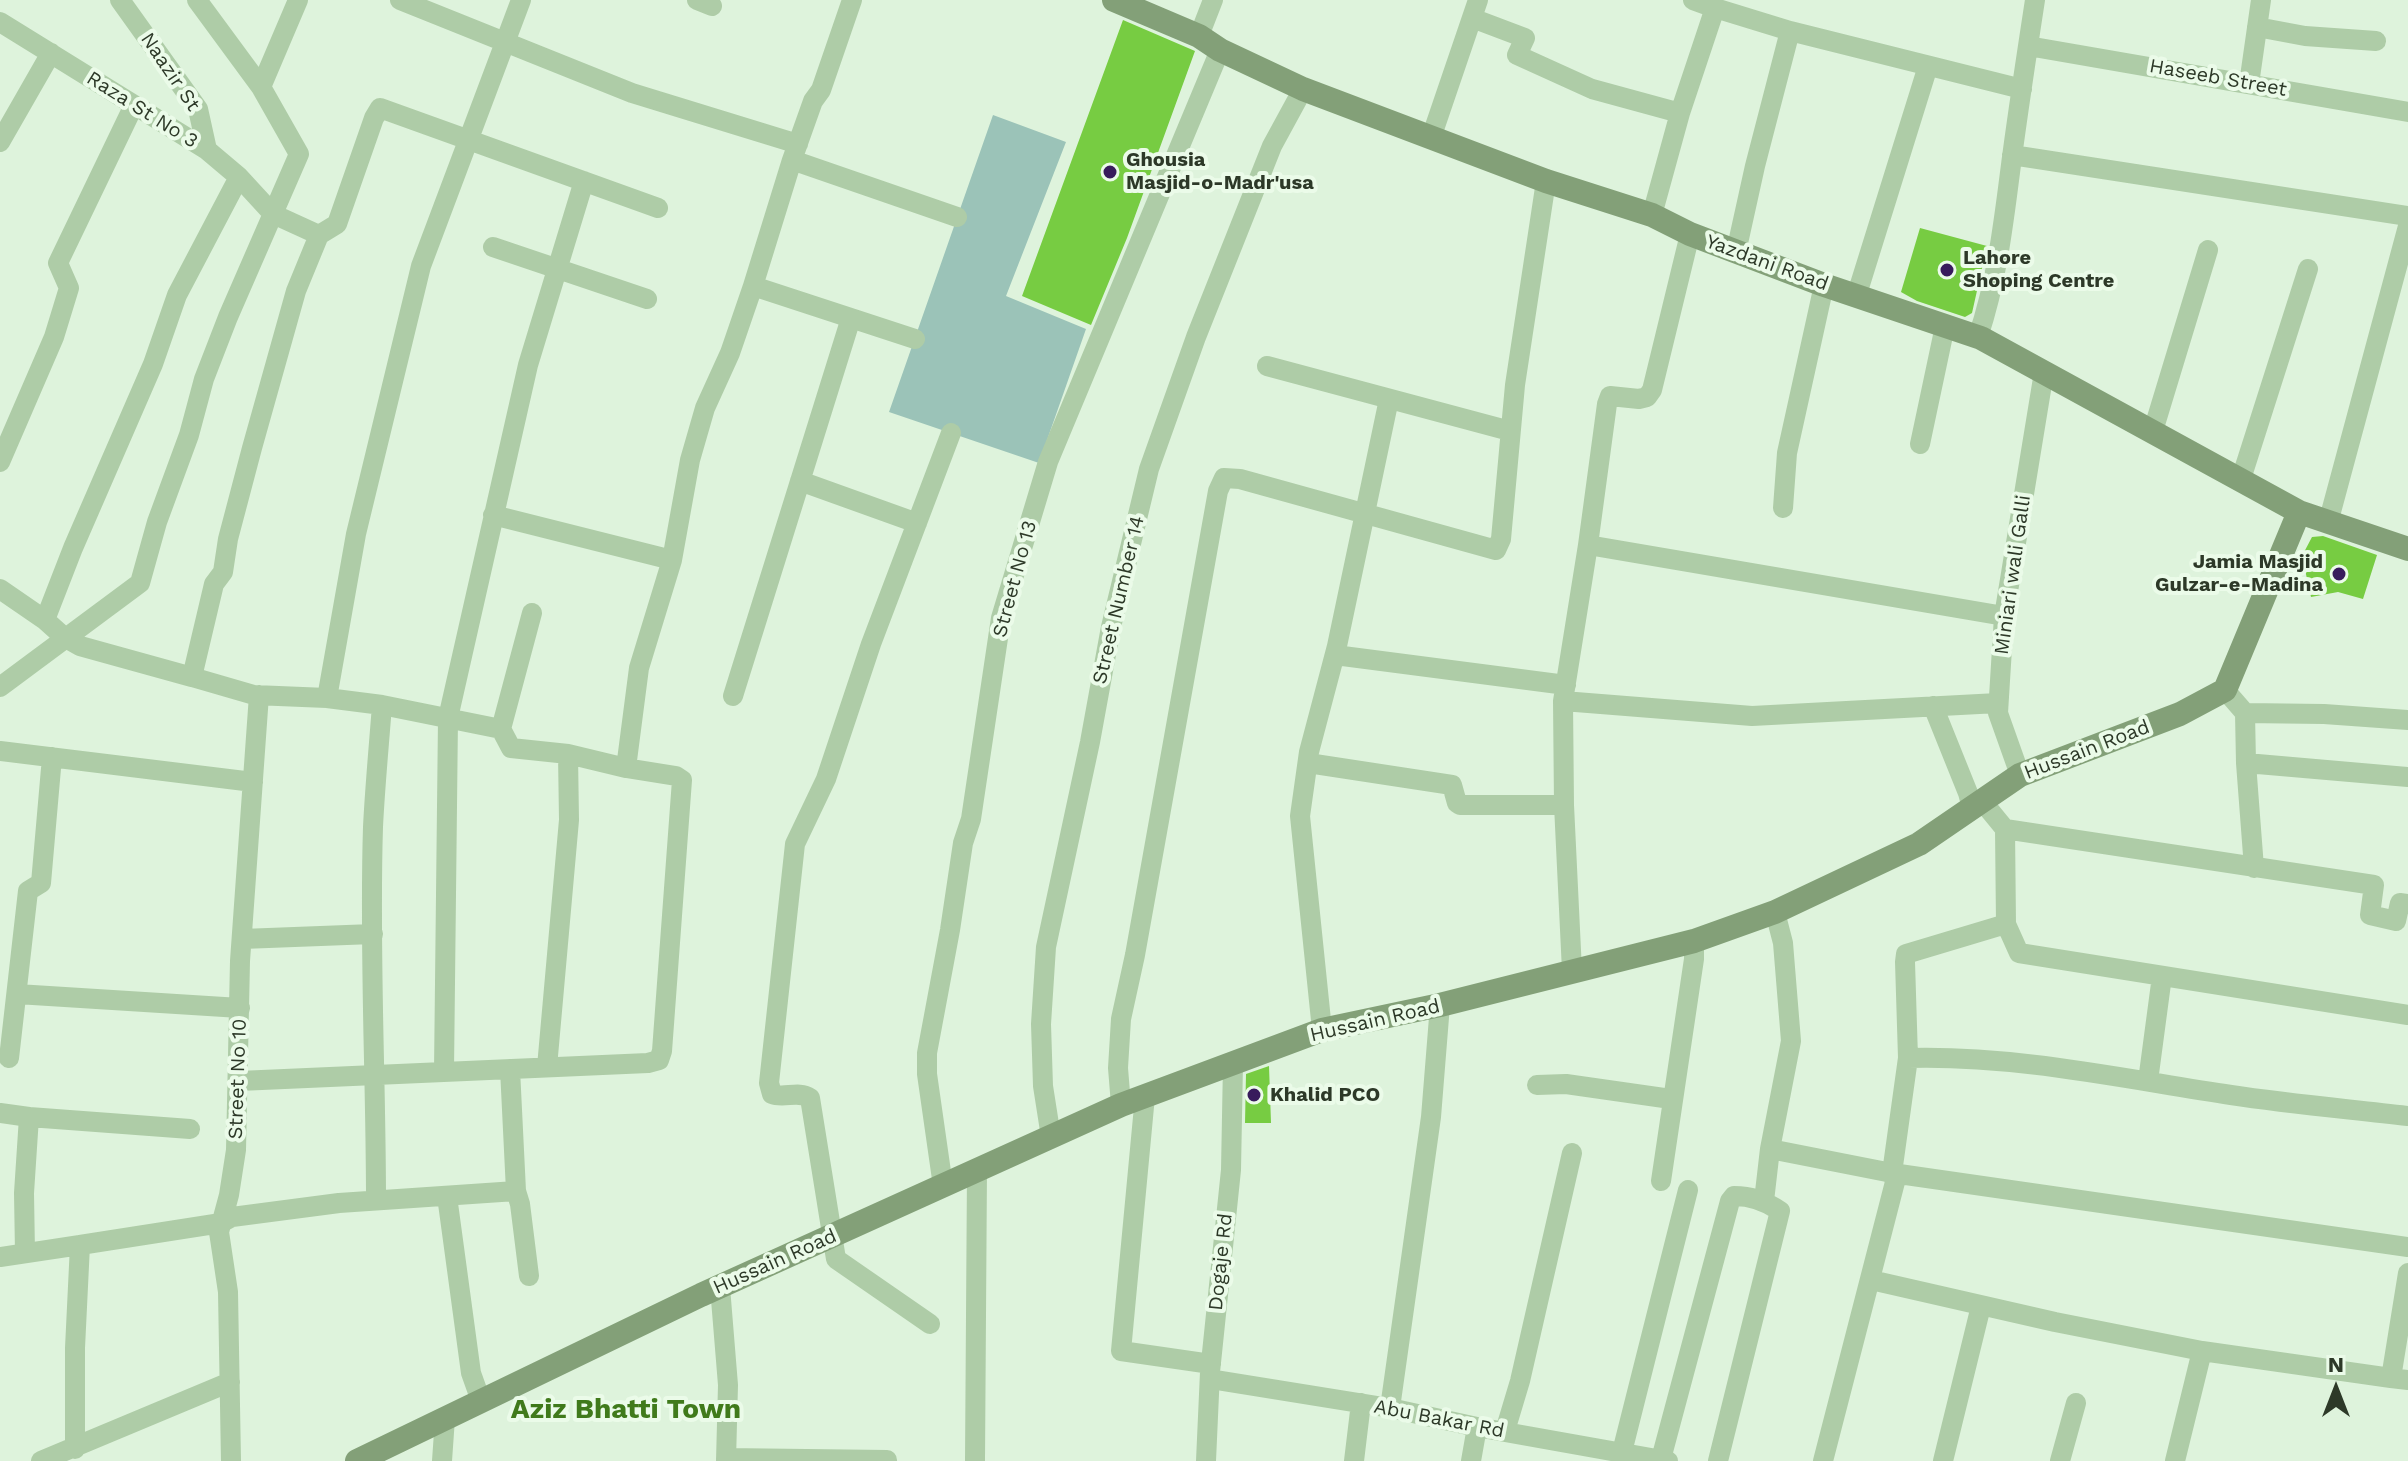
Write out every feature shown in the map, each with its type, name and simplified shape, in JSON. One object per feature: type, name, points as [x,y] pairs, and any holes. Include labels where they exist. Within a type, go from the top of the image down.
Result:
[{"type":"street","name":"Naazir St","points":[[120,0],[198,109],[207,150]]},
{"type":"street","points":[[0,687],[140,583],[157,522],[189,435],[204,379],[299,154],[261,87],[197,0]]},
{"type":"street","points":[[261,87],[298,0]]},
{"type":"street","points":[[400,0],[632,93],[795,152],[957,217]]},
{"type":"street","points":[[327,698],[356,534],[421,266],[521,0]]},
{"type":"street","points":[[626,768],[639,668],[672,560],[690,460],[705,408],[730,353],[795,152],[813,101],[821,90],[852,0]]},
{"type":"street","name":"Yazdani Road","points":[[1114,0],[1199,36],[1220,50],[1303,89],[1546,181],[1652,215],[1690,234],[1824,285],[1978,337],[2299,512],[2408,549]]},
{"type":"street","points":[[1199,36],[1213,0]]},
{"type":"street","points":[[1693,0],[1790,31],[2022,89]]},
{"type":"street","points":[[1978,337],[2001,247],[2035,0]]},
{"type":"street","points":[[2249,84],[2261,0]]},
{"type":"street","points":[[1652,215],[1680,113],[1715,8]]},
{"type":"street","points":[[1431,138],[1475,9],[1525,38],[1517,55],[1592,89],[1680,113]]},
{"type":"street","name":"Raza St No 3","points":[[0,22],[207,150],[239,177],[273,214]]},
{"type":"street","points":[[2257,27],[2305,36],[2376,41]]},
{"type":"street","points":[[1736,252],[1790,31]]},
{"type":"street","name":"Haseeb Street","points":[[2028,46],[2408,112]]},
{"type":"street","name":"Street No 13","points":[[943,1186],[927,1074],[927,1053],[963,843],[971,819],[1001,618],[1048,462],[1220,50]]},
{"type":"street","points":[[0,142],[51,53]]},
{"type":"street","points":[[1857,294],[1928,66]]},
{"type":"street","name":"Street Number 14","points":[[1051,1137],[1043,1086],[1041,1040],[1046,947],[1111,627],[1149,469],[1272,146],[1303,89]]},
{"type":"street","points":[[0,462],[54,337],[69,288],[58,263],[134,105]]},
{"type":"street","points":[[192,677],[214,584],[223,572],[228,539],[296,291],[319,235],[337,224],[380,108],[658,208]]},
{"type":"street","points":[[2012,155],[2408,216]]},
{"type":"street","points":[[45,620],[153,364],[177,295],[239,177]]},
{"type":"street","points":[[444,1071],[448,718],[528,365],[584,181]]},
{"type":"street","points":[[1121,1105],[1118,1068],[1121,1019],[1218,491],[1224,478],[1240,479],[1496,550],[1501,539],[1510,431],[1546,181]]},
{"type":"street","points":[[273,214],[319,235]]},
{"type":"street","points":[[2328,523],[2408,226]]},
{"type":"street","points":[[1572,971],[1564,805],[1564,693],[1607,404],[1610,396],[1639,399],[1647,397],[1652,390],[1690,234]]},
{"type":"street","points":[[493,247],[647,299]]},
{"type":"street","points":[[2153,431],[2208,250]]},
{"type":"street","points":[[2241,479],[2308,269]]},
{"type":"street","points":[[1783,508],[1787,453],[1824,285]]},
{"type":"street","points":[[753,286],[915,339]]},
{"type":"street","points":[[733,696],[851,318]]},
{"type":"street","points":[[1920,444],[1945,326]]},
{"type":"street","points":[[1267,366],[1510,431]]},
{"type":"street","name":"Miniari wali Galli","points":[[2020,775],[1998,713],[1998,703],[2004,616],[2044,372]]},
{"type":"street","points":[[1322,1030],[1300,816],[1308,763],[1335,655],[1389,399]]},
{"type":"street","points":[[930,1324],[836,1259],[810,1098],[800,1094],[779,1097],[772,1094],[769,1083],[795,844],[826,779],[871,644],[951,433]]},
{"type":"street","points":[[800,481],[917,523]]},
{"type":"street","points":[[2254,868],[2245,713],[2225,690],[2299,512]]},
{"type":"street","points":[[493,515],[672,560]]},
{"type":"street","points":[[1588,545],[2004,616]]},
{"type":"street","points":[[0,589],[80,646],[259,695],[327,698],[382,705],[501,729]]},
{"type":"street","points":[[239,1081],[648,1063],[659,1060],[682,780],[676,776],[568,754],[511,748],[501,729],[532,613]]},
{"type":"street","points":[[1335,655],[1564,693],[1752,716],[1998,703]]},
{"type":"street","name":"Hussain Road","points":[[357,1461],[720,1287],[1121,1105],[1322,1030],[1440,1005],[1694,941],[1775,912],[1919,844],[2020,775],[2180,714],[2225,690]]},
{"type":"street","name":"Street No 10","points":[[231,1461],[228,1292],[219,1232],[236,1150],[242,939],[259,695]]},
{"type":"street","points":[[376,1200],[373,826],[382,705]]},
{"type":"street","points":[[1933,706],[1977,804],[2005,829],[2374,885],[2370,915],[2396,921],[2400,903],[2408,904]]},
{"type":"street","points":[[2245,713],[2408,720]]},
{"type":"street","points":[[0,751],[253,782]]},
{"type":"street","points":[[547,1067],[569,820],[568,754]]},
{"type":"street","points":[[9,1058],[28,891],[41,883],[52,757]]},
{"type":"street","points":[[1308,763],[1452,785],[1460,805],[1564,805]]},
{"type":"street","points":[[2246,763],[2408,777]]},
{"type":"street","points":[[2005,829],[2006,924],[2019,953],[2408,1015]]},
{"type":"street","points":[[1764,1201],[1770,1149],[1791,1041],[1783,943],[1775,912]]},
{"type":"street","points":[[1823,1461],[1895,1182],[1892,1173],[1908,1058],[1906,954],[2006,924]]},
{"type":"street","points":[[242,939],[373,934]]},
{"type":"street","points":[[1661,1181],[1694,959],[1694,941]]},
{"type":"street","points":[[2148,1081],[2162,976]]},
{"type":"street","points":[[17,994],[240,1008]]},
{"type":"street","points":[[1390,1408],[1431,1117],[1440,1005]]},
{"type":"street","points":[[1908,1058],[1958,1057],[2408,1116]]},
{"type":"street","name":"Dogaje Rd","points":[[1206,1461],[1210,1372],[1231,1170],[1233,1063]]},
{"type":"street","points":[[510,1069],[516,1191],[529,1276]]},
{"type":"street","points":[[1537,1085],[1566,1084],[1671,1099]]},
{"type":"street","name":"Abu Bakar Rd","points":[[1145,1096],[1121,1351],[1210,1372],[1505,1431],[1592,1454],[1622,1452],[1664,1460]]},
{"type":"street","points":[[0,1113],[190,1129]]},
{"type":"street","points":[[25,1253],[24,1193],[29,1117]]},
{"type":"street","points":[[1770,1149],[1892,1173],[2408,1247]]},
{"type":"street","points":[[1505,1431],[1520,1381],[1572,1153]]},
{"type":"street","points":[[975,1461],[977,1170]]},
{"type":"street","points":[[1622,1452],[1688,1190]]},
{"type":"street","points":[[0,1257],[221,1223],[232,1217],[339,1203],[516,1191]]},
{"type":"street","points":[[447,1196],[471,1373],[481,1401]]},
{"type":"street","points":[[1664,1460],[1730,1201],[1734,1196],[1741,1196],[1764,1201],[1780,1211],[1780,1217],[1718,1461]]},
{"type":"street","points":[[75,1449],[75,1348],[80,1245]]},
{"type":"street","points":[[1871,1280],[2202,1351],[2400,1379],[2408,1273]]},
{"type":"street","points":[[720,1287],[728,1385],[726,1460],[887,1460]]},
{"type":"street","points":[[1943,1461],[1981,1306]]},
{"type":"street","points":[[2175,1461],[2202,1351]]},
{"type":"street","points":[[41,1461],[230,1382]]},
{"type":"street","points":[[1354,1461],[1361,1403]]},
{"type":"street","points":[[2060,1461],[2076,1403]]},
{"type":"street","points":[[442,1461],[445,1418]]},
{"type":"street","points":[[1471,1461],[1477,1427]]},
{"type":"shaded area","points":[[993,115],[1066,142],[1006,296],[1086,329],[1039,463],[889,412]]},
{"type":"building","name":"Ghousia Masjid-o-Madr'usa","points":[[1123,20],[1195,51],[1127,238],[1091,325],[1022,296]]},
{"type":"building","name":"Lahore Shoping Centre","points":[[1920,228],[1987,246],[1972,313],[1965,317],[1917,301],[1901,292]]},
{"type":"building","name":"Jamia Masjid Gulzar-e-Madina","points":[[2323,536],[2377,555],[2363,599],[2338,592],[2311,597],[2302,556],[2312,537]]},
{"type":"building","name":"Khalid PCO","points":[[1269,1066],[1271,1123],[1245,1123],[1246,1074]]},
{"type":"place","name":"Ghousia Masjid-o-Madr'usa","points":[[1110,172]]},
{"type":"place","name":"Lahore Shoping Centre","points":[[1947,270]]},
{"type":"place","name":"Jamia Masjid Gulzar-e-Madina","points":[[2339,574]]},
{"type":"place","name":"Khalid PCO","points":[[1254,1095]]},
{"type":"district","name":"Aziz Bhatti Town","points":[[626,1410]]}]
